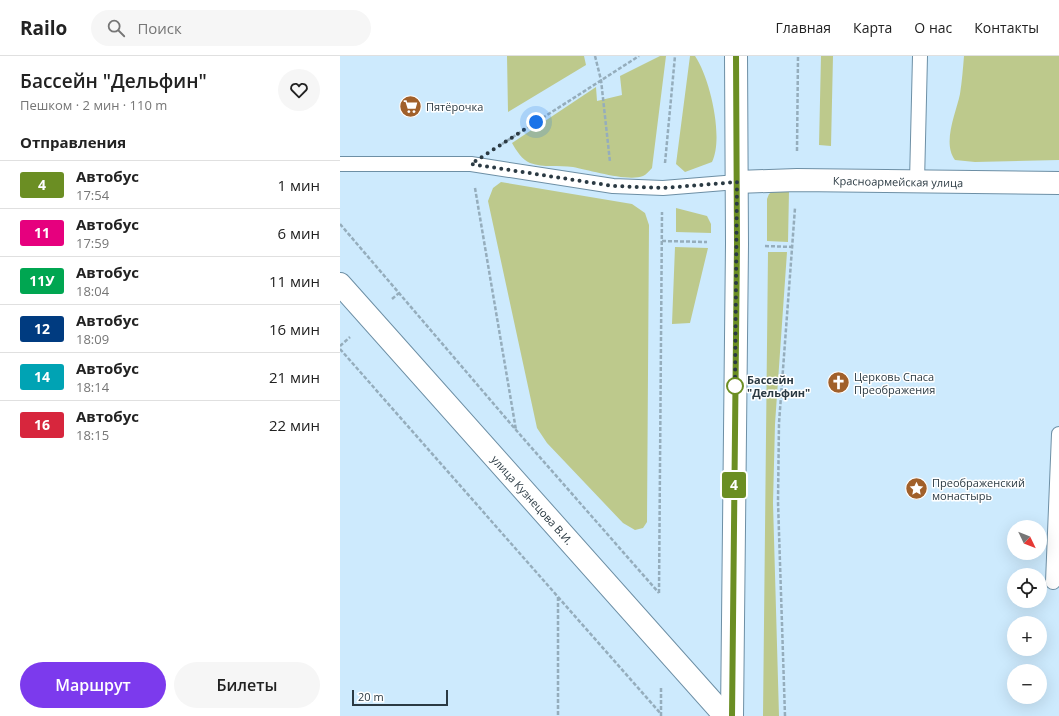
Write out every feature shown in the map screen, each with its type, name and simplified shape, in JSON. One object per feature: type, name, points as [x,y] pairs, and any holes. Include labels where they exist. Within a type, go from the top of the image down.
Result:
[{"type":"street","points":[[732,716],[737,182],[736,56]]},
{"type":"street","name":"Красноармейская улица","points":[[737,182],[797,180],[1059,183]]},
{"type":"street","name":"улица Кузнецова В.И.","points":[[340,284],[725,716]]},
{"type":"lane","points":[[917,182],[920,56]]},
{"type":"lane","points":[[340,164],[471,164],[613,186],[663,188],[737,182]]},
{"type":"lane","points":[[1053,582],[1059,434]]},
{"type":"path","points":[[595,56],[602,80],[613,186]]},
{"type":"path","points":[[516,430],[471,164],[639,56]]},
{"type":"path","points":[[340,224],[516,430],[659,593],[663,188],[675,56]]},
{"type":"path","points":[[785,716],[778,502],[779,423],[797,180],[798,56]]},
{"type":"path","points":[[662,241],[707,242]]},
{"type":"path","points":[[765,246],[793,247]]},
{"type":"path","points":[[390,301],[399,293]]},
{"type":"path","points":[[340,346],[353,334]]},
{"type":"path","points":[[340,349],[661,715]]},
{"type":"path","points":[[558,597],[558,716]]},
{"type":"path","points":[[661,688],[661,715]]},
{"type":"green space","points":[[507,56],[584,56],[586,65],[508,112]]},
{"type":"green space","points":[[660,56],[666,56],[652,168],[646,174],[628,178],[573,167],[535,165],[524,160],[515,149],[512,143],[596,87],[597,101],[622,95],[620,76]]},
{"type":"green space","points":[[690,56],[695,56],[706,78],[714,108],[717,138],[712,162],[685,172],[676,164]]},
{"type":"green space","points":[[821,56],[833,56],[831,146],[819,145]]},
{"type":"green space","points":[[964,56],[1059,56],[1059,160],[975,162],[955,160],[951,153],[950,137],[960,94]]},
{"type":"green space","points":[[501,182],[632,204],[645,213],[649,225],[647,522],[643,528],[635,530],[623,523],[547,443],[537,428],[488,201],[493,188]]},
{"type":"green space","points":[[773,191],[789,191],[788,242],[767,241],[767,199],[769,194]]},
{"type":"green space","points":[[676,208],[707,216],[711,224],[711,233],[676,232]]},
{"type":"green space","points":[[675,247],[708,248],[690,323],[672,324]]},
{"type":"green space","points":[[768,252],[787,252],[775,424],[773,503],[779,716],[763,716]]},
{"type":"bus line","name":"4","points":[[732,716],[737,244],[736,56]]},
{"type":"place","name":"Пятёрочка","points":[[411,107]]},
{"type":"place","name":"Церковь Спаса Преображения","points":[[839,383]]},
{"type":"place","name":"Бассейн \"Дельфин\"","points":[[735,386]]},
{"type":"place","name":"Преображенский монастырь","points":[[917,489]]},
{"type":"route","points":[[536,122],[471,164],[613,186],[663,188],[737,182],[735,386]]}]
